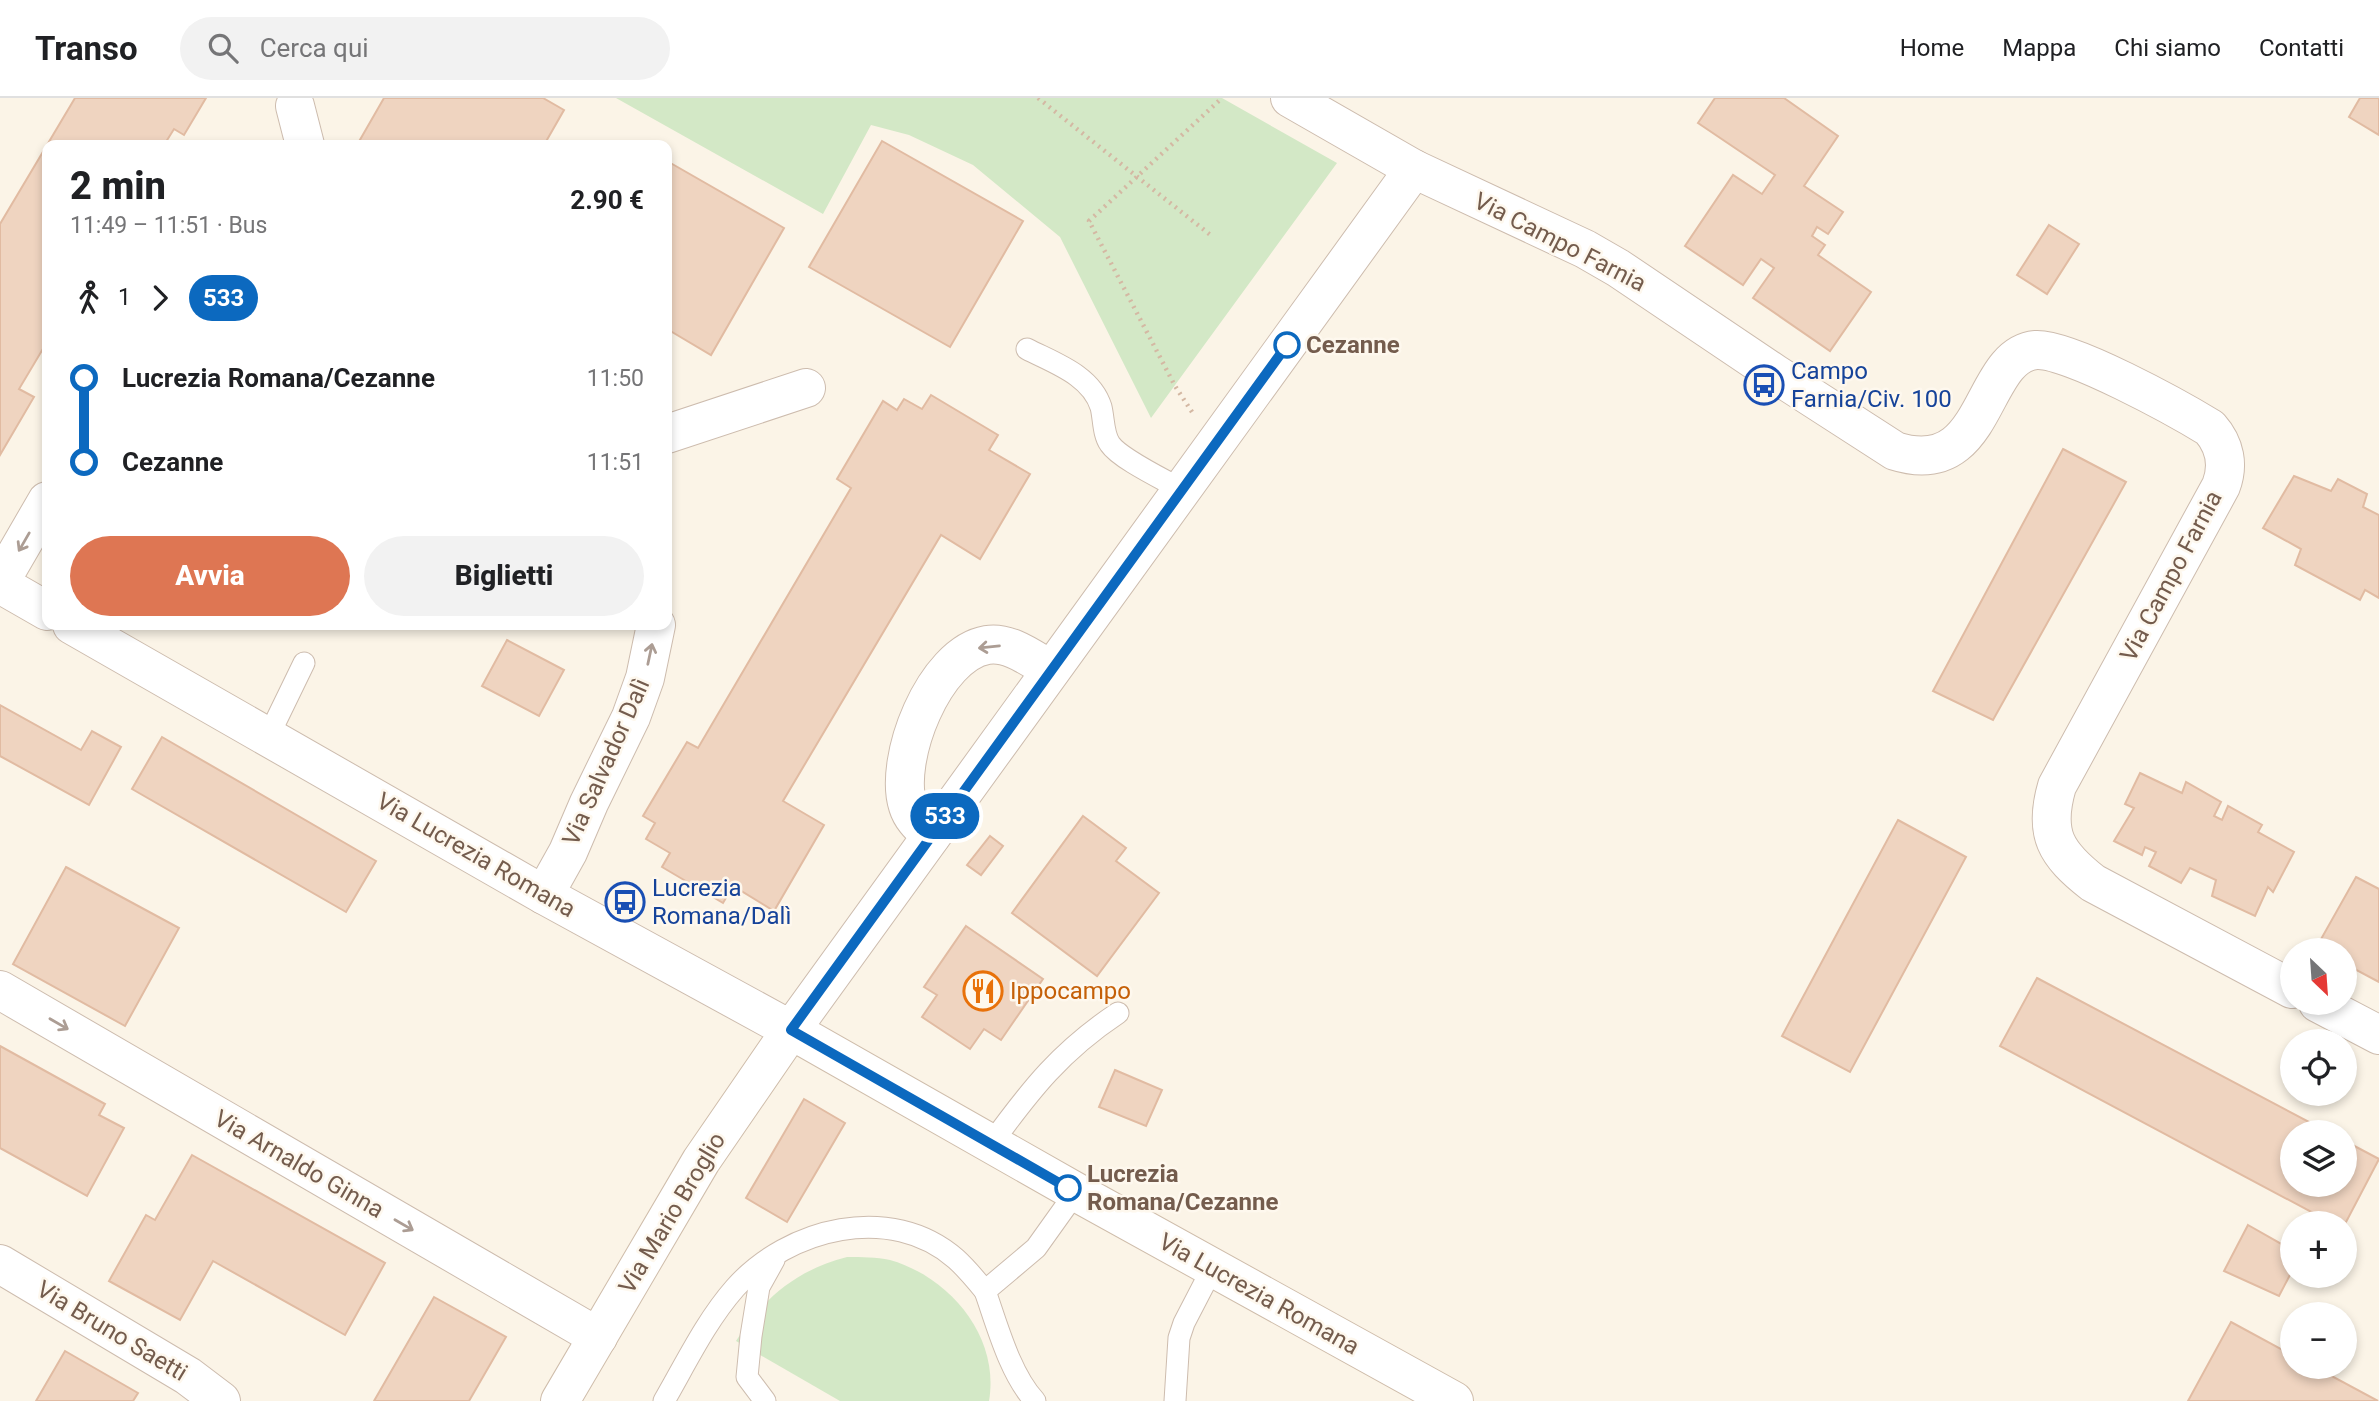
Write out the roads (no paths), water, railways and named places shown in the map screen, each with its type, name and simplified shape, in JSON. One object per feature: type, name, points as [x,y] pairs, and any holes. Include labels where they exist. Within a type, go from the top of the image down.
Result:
[{"type":"street","name":"Via Campo Farnia","points":[[1290,98],[1414,169],[1607,261],[1895,451],[1924,456],[1951,449],[1961,440],[2005,371],[2020,356],[2034,350],[2050,351],[2088,365],[2210,428],[2221,443],[2225,461],[2221,486],[2057,786],[2051,806],[2050,825],[2065,860],[2093,883],[2280,983]]},
{"type":"street","points":[[295,106],[304,140]]},
{"type":"street","name":"Via Mario Broglio","points":[[560,1401],[701,1161],[791,1030],[1414,169]]},
{"type":"street","points":[[672,432],[806,387]]},
{"type":"street","points":[[42,510],[0,583],[42,608]]},
{"type":"street","name":"Via Lucrezia Romana","points":[[81,630],[269,735],[544,895],[791,1030],[1212,1269],[1454,1401]]},
{"type":"street","name":"Via Salvador Dalì","points":[[544,895],[568,852],[631,717],[647,669],[655,630]]},
{"type":"street","points":[[931,836],[913,817],[906,799],[905,785],[914,729],[939,683],[968,653],[989,644],[1009,648],[1051,670]]},
{"type":"street","name":"Via Arnaldo Ginna","points":[[0,990],[598,1337]]},
{"type":"street","points":[[2341,1015],[2379,1035]]},
{"type":"street","name":"Via Bruno Saetti","points":[[0,1264],[188,1376],[221,1401]]},
{"type":"lane","points":[[1027,349],[1085,382],[1094,392],[1101,407],[1109,443],[1120,454],[1182,490]]},
{"type":"lane","points":[[269,735],[304,663]]},
{"type":"lane","points":[[991,1144],[1027,1093],[1057,1060],[1091,1031],[1118,1013]]},
{"type":"lane","points":[[985,1291],[1036,1248],[1076,1192]]},
{"type":"lane","points":[[664,1401],[726,1299],[748,1275],[779,1251],[800,1241],[842,1229],[872,1227],[902,1232],[932,1243],[955,1258],[985,1291],[1012,1360],[1027,1392],[1035,1401]]},
{"type":"lane","points":[[765,1401],[747,1377],[759,1287],[779,1251]]},
{"type":"lane","points":[[1175,1401],[1179,1338],[1212,1269]]},
{"type":"place","name":"Cezanne","points":[[1287,345]]},
{"type":"place","name":"Campo Farnia/Civ. 100","points":[[1764,385]]},
{"type":"place","name":"Lucrezia Romana/Dalì","points":[[625,902]]},
{"type":"place","name":"Ippocampo","points":[[983,991]]},
{"type":"place","name":"Lucrezia Romana/Cezanne","points":[[1068,1188]]}]
